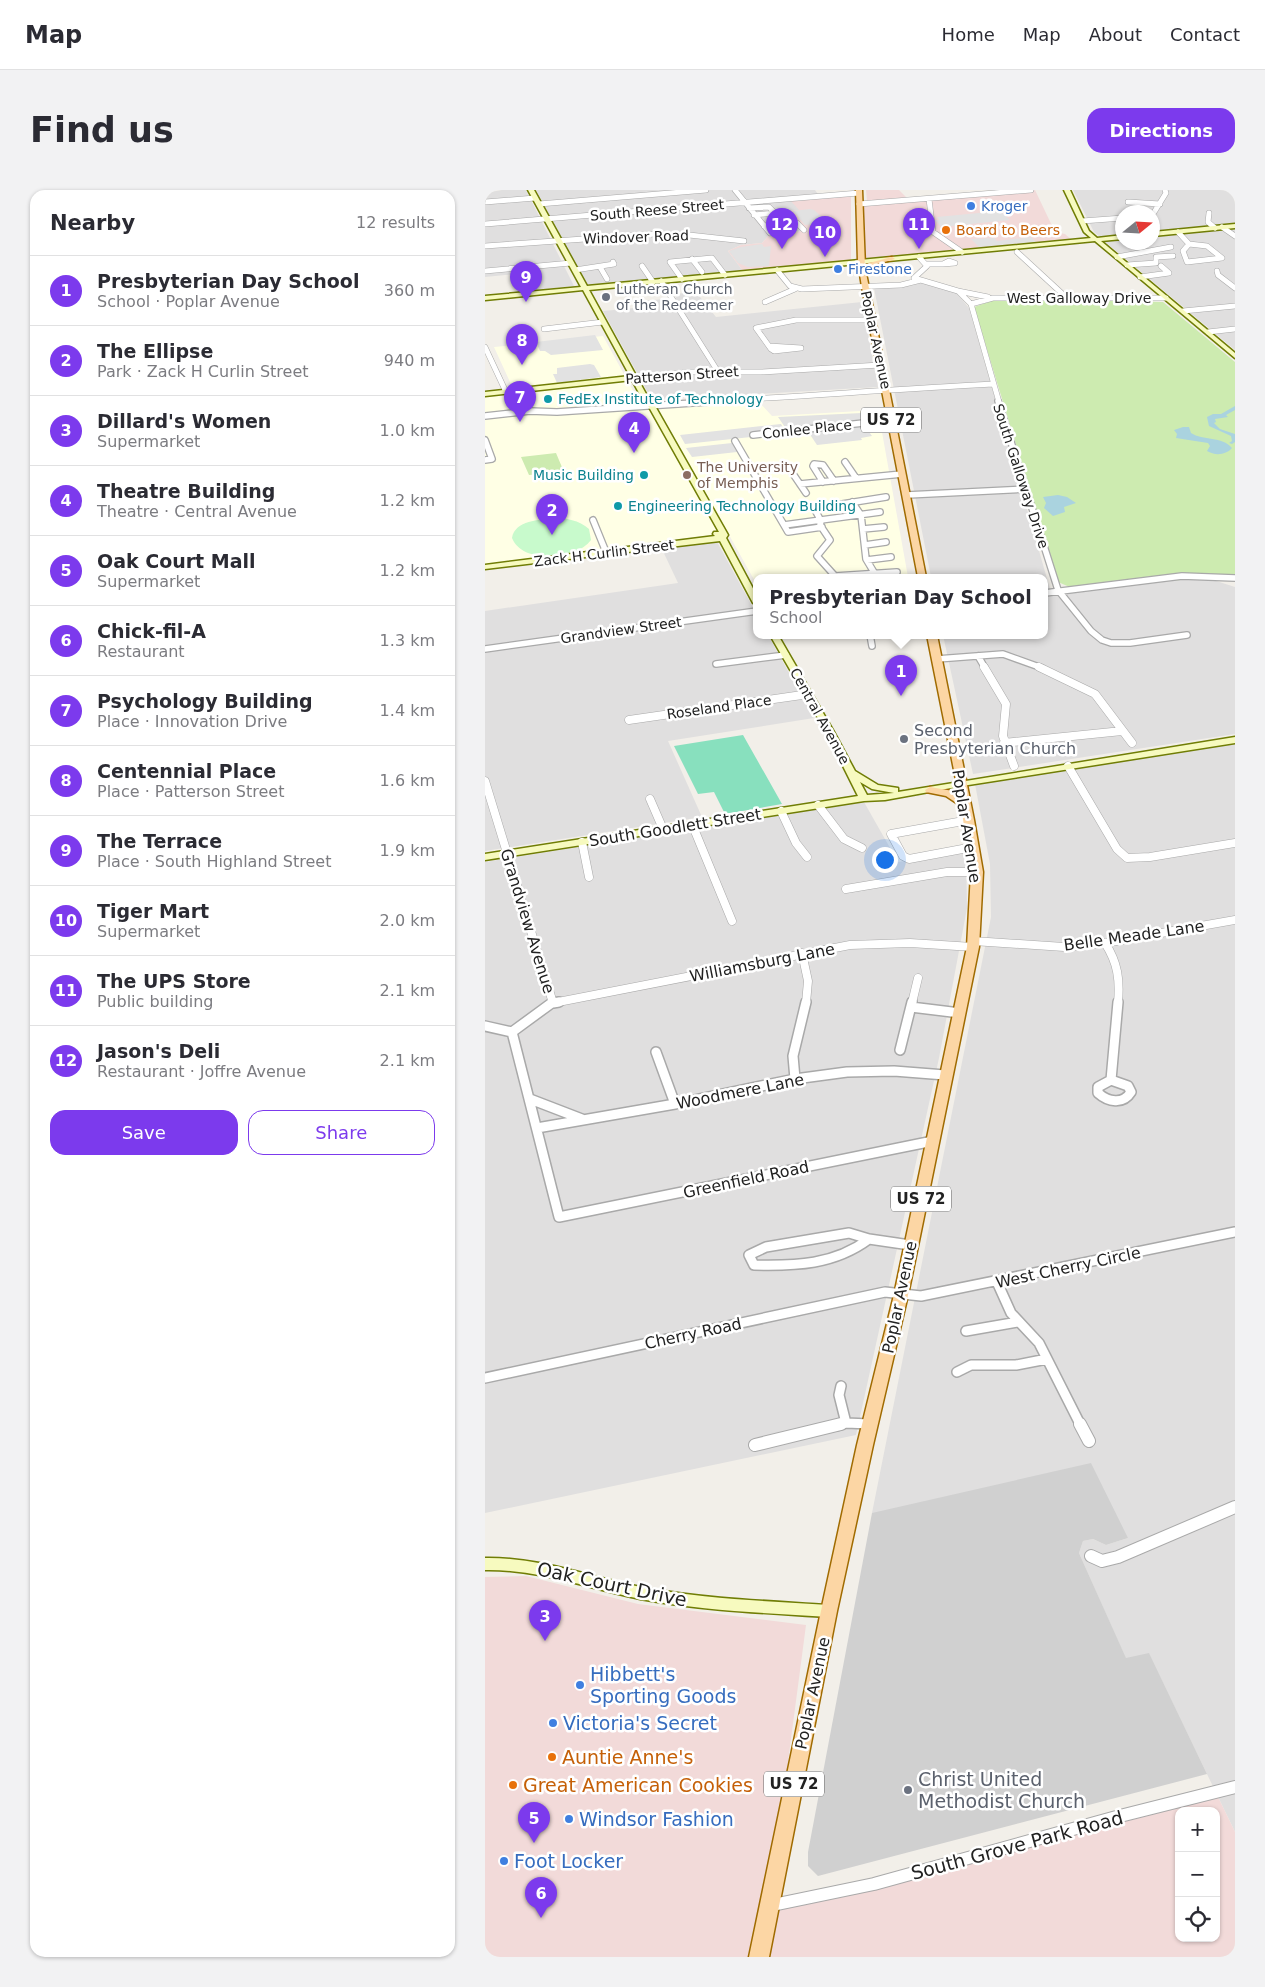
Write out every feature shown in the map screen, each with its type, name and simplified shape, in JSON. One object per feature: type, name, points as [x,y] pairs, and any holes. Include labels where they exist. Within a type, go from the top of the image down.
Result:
[{"type":"main road","points":[[531,190],[648,404],[646,406],[654,422],[718,536],[722,538],[753,596]]},
{"type":"main road","points":[[1067,190],[1087,232],[1235,356]]},
{"type":"main road","name":"Poplar Avenue","points":[[859,191],[861,262],[865,288],[921,574]]},
{"type":"main road","points":[[1160,233],[1235,226]]},
{"type":"main road","points":[[485,298],[1115,238]]},
{"type":"main road","points":[[863,273],[870,265],[892,259]]},
{"type":"main road","name":"Patterson Street","points":[[485,394],[634,378]]},
{"type":"main road","name":"Zack H Curlin Street","points":[[485,567],[722,538]]},
{"type":"main road","name":"Central Avenue","points":[[776,639],[809,694],[864,798]]},
{"type":"main road","name":"Poplar Avenue","points":[[759,1957],[829,1611],[870,1424],[901,1295],[973,944],[977,872],[967,805],[933,639]]},
{"type":"main road","name":"South Goodlett Street","points":[[485,857],[817,805],[930,790],[962,783],[1235,740]]},
{"type":"main road","points":[[848,768],[867,784],[895,790]]},
{"type":"main road","name":"South Goodlett Street","points":[[864,798],[871,794],[948,781],[962,783]]},
{"type":"main road","points":[[930,790],[949,794],[967,805]]},
{"type":"main road","name":"Oak Court Drive","points":[[485,1564],[497,1563],[555,1570],[636,1592],[695,1602],[829,1611]]},
{"type":"street","points":[[539,204],[706,190]]},
{"type":"street","points":[[735,190],[770,234]]},
{"type":"street","points":[[859,204],[1031,190]]},
{"type":"street","points":[[1128,202],[1160,204],[1166,193],[1165,190]]},
{"type":"street","name":"South Reese Street","points":[[485,224],[859,191]]},
{"type":"street","points":[[485,202],[535,198]]},
{"type":"street","points":[[929,199],[933,232],[962,252]]},
{"type":"street","points":[[749,208],[769,206],[775,213]]},
{"type":"street","points":[[754,215],[786,212]]},
{"type":"street","points":[[1209,213],[1208,222],[1235,236]]},
{"type":"street","points":[[1081,221],[1115,219]]},
{"type":"street","points":[[764,226],[797,223],[803,230]]},
{"type":"street","points":[[1178,232],[1189,244],[1207,246],[1222,258],[1219,260],[1187,262],[1183,251],[1189,244]]},
{"type":"street","name":"Windover Road","points":[[485,246],[617,235],[680,234],[744,241]]},
{"type":"street","points":[[1117,257],[1171,247]]},
{"type":"street","points":[[1017,252],[1068,299]]},
{"type":"street","points":[[1127,265],[1156,263],[1156,257],[1173,256]]},
{"type":"street","points":[[919,257],[926,264],[943,264]]},
{"type":"street","points":[[682,279],[670,262],[712,258],[725,275]]},
{"type":"street","points":[[692,259],[702,272]]},
{"type":"street","points":[[485,271],[571,262]]},
{"type":"street","points":[[575,270],[614,264],[613,262]]},
{"type":"street","points":[[921,280],[914,276],[925,270],[926,264]]},
{"type":"street","points":[[642,266],[653,282]]},
{"type":"street","points":[[1140,276],[1169,273],[1161,266]]},
{"type":"street","points":[[600,267],[607,279]]},
{"type":"street","points":[[777,270],[790,286],[795,289]]},
{"type":"street","points":[[1217,272],[1235,288]]},
{"type":"street","points":[[765,302],[795,289],[865,288],[904,285],[921,280]]},
{"type":"street","name":"South Galloway Drive","points":[[921,280],[958,291],[971,304],[993,384],[1058,590],[1091,631],[1102,640],[1111,643],[1130,643],[1187,635]]},
{"type":"street","points":[[661,281],[717,370]]},
{"type":"street","name":"West Galloway Drive","points":[[958,291],[993,298],[1166,298]]},
{"type":"street","name":"West Galloway Drive","points":[[971,304],[993,298]]},
{"type":"street","points":[[1183,311],[1235,306]]},
{"type":"street","points":[[769,346],[797,346],[801,348],[776,352],[769,346],[756,328],[764,324],[872,320]]},
{"type":"street","points":[[544,329],[603,322]]},
{"type":"street","points":[[1207,332],[1235,330]]},
{"type":"street","points":[[485,347],[507,392]]},
{"type":"street","name":"Patterson Street","points":[[634,378],[717,370],[761,372],[880,364]]},
{"type":"street","points":[[485,416],[648,404],[823,396],[886,389],[993,384]]},
{"type":"street","name":"Conlee Place","points":[[753,435],[891,420]]},
{"type":"street","points":[[485,440],[492,459],[485,460]]},
{"type":"street","points":[[735,441],[784,525],[821,524],[880,512]]},
{"type":"street","points":[[845,462],[856,478]]},
{"type":"street","points":[[823,482],[813,466],[814,464],[823,465],[834,481]]},
{"type":"street","points":[[789,468],[806,493]]},
{"type":"street","points":[[801,484],[902,474]]},
{"type":"street","points":[[907,495],[1026,489]]},
{"type":"street","points":[[833,574],[817,556],[830,541],[815,510],[818,507],[886,497]]},
{"type":"street","points":[[852,502],[861,515],[867,560],[875,574],[897,572]]},
{"type":"street","points":[[593,520],[606,552]]},
{"type":"street","points":[[863,529],[883,527]]},
{"type":"street","points":[[865,545],[886,542]]},
{"type":"street","points":[[867,560],[891,557]]},
{"type":"street","points":[[1048,592],[1088,589],[1182,576],[1235,578]]},
{"type":"street","points":[[1226,578],[1235,583]]},
{"type":"street","name":"Grandview Street","points":[[485,649],[753,613]]},
{"type":"street","points":[[871,639],[872,646]]},
{"type":"street","points":[[937,659],[1004,654],[1090,688],[1133,743]]},
{"type":"street","points":[[716,664],[786,655]]},
{"type":"street","points":[[978,656],[1006,704],[1001,723],[1005,751],[1014,766]]},
{"type":"street","name":"Roseland Place","points":[[629,720],[809,694]]},
{"type":"street","points":[[1004,742],[1122,730]]},
{"type":"street","points":[[1067,766],[1117,849],[1127,858],[1150,858],[1235,843]]},
{"type":"street","name":"Grandview Avenue","points":[[485,781],[553,1003],[512,1032]]},
{"type":"street","points":[[650,798],[663,829]]},
{"type":"street","points":[[817,805],[844,839],[862,848]]},
{"type":"street","points":[[781,811],[793,838],[807,856]]},
{"type":"street","points":[[969,820],[891,834],[901,854],[909,859],[973,848]]},
{"type":"street","points":[[692,824],[732,922]]},
{"type":"street","points":[[582,842],[589,877]]},
{"type":"street","points":[[846,889],[947,872],[977,872]]},
{"type":"street","name":"Belle Meade Lane","points":[[973,944],[1065,947],[1105,943],[1233,923]]},
{"type":"street","name":"Williamsburg Lane","points":[[553,1003],[801,953],[876,942],[973,944]]},
{"type":"street","points":[[1105,943],[1117,966],[1118,1004],[1110,1062],[1111,1080]]},
{"type":"street","points":[[795,1079],[792,1058],[807,999],[809,978],[801,953]]},
{"type":"street","points":[[900,1050],[918,978]]},
{"type":"street","points":[[911,1007],[960,1013]]},
{"type":"street","points":[[485,1026],[512,1032],[537,1128]]},
{"type":"street","points":[[655,1052],[675,1104]]},
{"type":"street","name":"Woodmere Lane","points":[[537,1128],[675,1104],[795,1079],[847,1072],[894,1071],[945,1075]]},
{"type":"street","points":[[529,1099],[585,1120]]},
{"type":"street","name":"Greenfield Road","points":[[537,1128],[559,1217],[933,1141]]},
{"type":"street","name":"West Cherry Circle","points":[[901,1295],[921,1296],[997,1282],[1235,1232]]},
{"type":"street","points":[[869,1239],[856,1251],[832,1261],[791,1266],[754,1265],[749,1255],[766,1247],[849,1233],[869,1239],[910,1245]]},
{"type":"street","points":[[997,1282],[1011,1313],[1039,1343],[1089,1442]]},
{"type":"street","name":"Cherry Road","points":[[485,1378],[885,1292],[901,1295]]},
{"type":"street","points":[[966,1331],[1018,1322]]},
{"type":"street","points":[[957,1372],[971,1365],[1016,1365],[1047,1359]]},
{"type":"street","points":[[841,1386],[840,1398],[846,1423]]},
{"type":"street","points":[[755,1445],[846,1423],[870,1424]]},
{"type":"street","points":[[1091,1556],[1102,1560],[1118,1557],[1155,1543],[1235,1507]]},
{"type":"street","name":"South Grove Park Road","points":[[769,1906],[874,1884],[1235,1787]]},
{"type":"shaded area","points":[[502,190],[526,190],[574,286],[524,291],[516,274],[485,277],[485,193]]},
{"type":"shaded area","points":[[536,190],[815,190],[820,197],[799,210],[790,211],[805,231],[769,235],[762,243],[741,245],[728,251],[743,271],[595,285],[588,284],[585,281]]},
{"type":"shaded area","points":[[866,190],[899,190],[908,199],[867,201]]},
{"type":"shaded area","points":[[1035,190],[1055,232],[1065,234],[1074,242],[861,262],[859,204]]},
{"type":"shaded area","points":[[1073,190],[1232,190],[1235,192],[1235,223],[1160,230],[1160,205],[1115,205],[1115,235],[1100,237],[1094,232]]},
{"type":"shaded area","points":[[851,195],[851,260],[743,271],[728,251],[741,245],[762,243],[769,235],[804,231],[789,211],[799,210],[789,199]]},
{"type":"shaded area","points":[[814,210],[829,223],[805,225],[793,211]]},
{"type":"shaded area","points":[[1000,211],[1010,220],[941,227],[935,220],[939,220],[937,217]]},
{"type":"shaded area","points":[[1235,228],[1235,350],[1104,241],[1115,240],[1115,250],[1160,250],[1160,235]]},
{"type":"shaded area","points":[[1031,237],[1036,242],[979,247],[971,239],[994,238],[997,241]]},
{"type":"shaded area","points":[[762,244],[764,247],[771,246],[769,266],[748,267],[738,263],[729,251],[741,247]]},
{"type":"shaded area","points":[[924,282],[955,291],[969,308],[1046,574],[930,574],[874,288],[910,286]]},
{"type":"shaded area","points":[[696,292],[716,317],[862,302],[878,387],[652,400],[603,311],[645,307],[643,301],[676,298],[674,294]]},
{"type":"shaded area","points":[[595,335],[603,350],[551,355],[545,351],[540,351],[536,342]]},
{"type":"shaded area","name":"The University of Memphis","points":[[603,336],[642,407],[759,402],[772,416],[878,410],[907,574],[753,574],[753,578],[728,533],[485,564],[485,397],[515,393],[494,347]]},
{"type":"shaded area","points":[[594,365],[601,377],[557,383],[553,374],[557,374],[557,368]]},
{"type":"shaded area","points":[[862,413],[869,421],[787,430],[778,417]]},
{"type":"shaded area","points":[[781,424],[784,429],[749,432],[751,437],[685,444],[680,435]]},
{"type":"shaded area","points":[[865,426],[872,436],[861,438],[862,440],[817,445],[807,430]]},
{"type":"shaded area","points":[[732,443],[737,452],[692,457],[686,448]]},
{"type":"shaded area","points":[[716,540],[753,608],[753,639],[770,639],[814,718],[668,741],[702,817],[485,851],[485,611],[678,583],[661,547]]},
{"type":"shaded area","points":[[1187,579],[1210,579],[1235,587],[1235,734],[973,774],[944,639],[1048,639],[1048,596]]},
{"type":"shaded area","points":[[1235,744],[1235,1832],[1149,1654],[1126,1659],[1079,1553],[1083,1541],[1093,1539],[1106,1545],[1128,1538],[872,1513],[991,917],[990,864],[975,784]]},
{"type":"shaded area","points":[[864,802],[898,862],[966,852],[967,908],[939,1058],[856,1435],[485,1513],[485,862]]},
{"type":"shaded area","points":[[1091,1463],[1128,1538],[1106,1545],[1093,1539],[1083,1541],[1079,1553],[1126,1658],[1149,1653],[1207,1774],[818,1876],[808,1866],[808,1852],[872,1513]]},
{"type":"shaded area","points":[[526,1576],[638,1604],[806,1625],[769,1906],[1175,1807],[1175,1942],[1220,1942],[1220,1807],[1177,1807],[1218,1797],[1235,1832],[1235,1957],[485,1957],[485,1577]]},
{"type":"green space","points":[[997,299],[1163,302],[1235,362],[1235,576],[1072,588],[1058,582],[974,307]]},
{"type":"green space","points":[[556,453],[564,472],[529,475],[521,457]]},
{"type":"green space","points":[[553,518],[581,523],[589,529],[591,540],[584,547],[574,552],[550,557],[537,556],[526,552],[512,538],[514,532],[523,524],[535,520]]},
{"type":"green space","points":[[743,735],[782,804],[725,814],[714,792],[698,794],[674,746]]},
{"type":"water","points":[[1235,406],[1235,410],[1226,415],[1228,417],[1215,419],[1216,422],[1214,423],[1220,429],[1235,434],[1235,442],[1232,444],[1229,443],[1232,441],[1231,436],[1209,426],[1207,417],[1213,414],[1221,414]]},
{"type":"water","points":[[1189,427],[1191,433],[1218,440],[1232,448],[1224,453],[1213,454],[1207,451],[1210,446],[1208,443],[1176,438],[1177,434],[1174,430]]},
{"type":"water","points":[[1058,495],[1067,497],[1076,503],[1064,507],[1065,512],[1053,516],[1044,508],[1046,503],[1043,497]]},
{"type":"place","name":"Kroger","points":[[971,206]]},
{"type":"place","name":"Board to Beers","points":[[946,230]]},
{"type":"place","name":"Jason's Deli","points":[[782,249]]},
{"type":"place","name":"The UPS Store","points":[[919,249]]},
{"type":"place","name":"Tiger Mart","points":[[825,257]]},
{"type":"place","name":"Firestone","points":[[838,269]]},
{"type":"place","name":"Lutheran Church of the Redeemer","points":[[606,297]]},
{"type":"place","name":"The Terrace","points":[[526,302]]},
{"type":"place","name":"Centennial Place","points":[[522,365]]},
{"type":"place","name":"FedEx Institute of Technology","points":[[548,399]]},
{"type":"place","name":"Psychology Building","points":[[520,422]]},
{"type":"place","name":"Theatre Building","points":[[634,453]]},
{"type":"place","name":"Music Building","points":[[644,475]]},
{"type":"place","name":"The University of Memphis","points":[[687,475]]},
{"type":"place","name":"Engineering Technology Building","points":[[618,506]]},
{"type":"place","name":"The Ellipse","points":[[552,535]]},
{"type":"place","name":"Presbyterian Day School","points":[[901,696]]},
{"type":"place","name":"Second Presbyterian Church","points":[[904,739]]},
{"type":"place","name":"Dillard's Women","points":[[545,1641]]},
{"type":"place","name":"Hibbett's Sporting Goods","points":[[580,1685]]},
{"type":"place","name":"Victoria's Secret","points":[[553,1723]]},
{"type":"place","name":"Auntie Anne's","points":[[552,1757]]},
{"type":"place","name":"Great American Cookies","points":[[513,1785]]},
{"type":"place","name":"Christ United Methodist Church","points":[[908,1790]]},
{"type":"place","name":"Windsor Fashion","points":[[569,1819]]},
{"type":"place","name":"Oak Court Mall","points":[[534,1843]]},
{"type":"place","name":"Foot Locker","points":[[504,1861]]},
{"type":"place","name":"Chick-fil-A","points":[[541,1918]]}]
